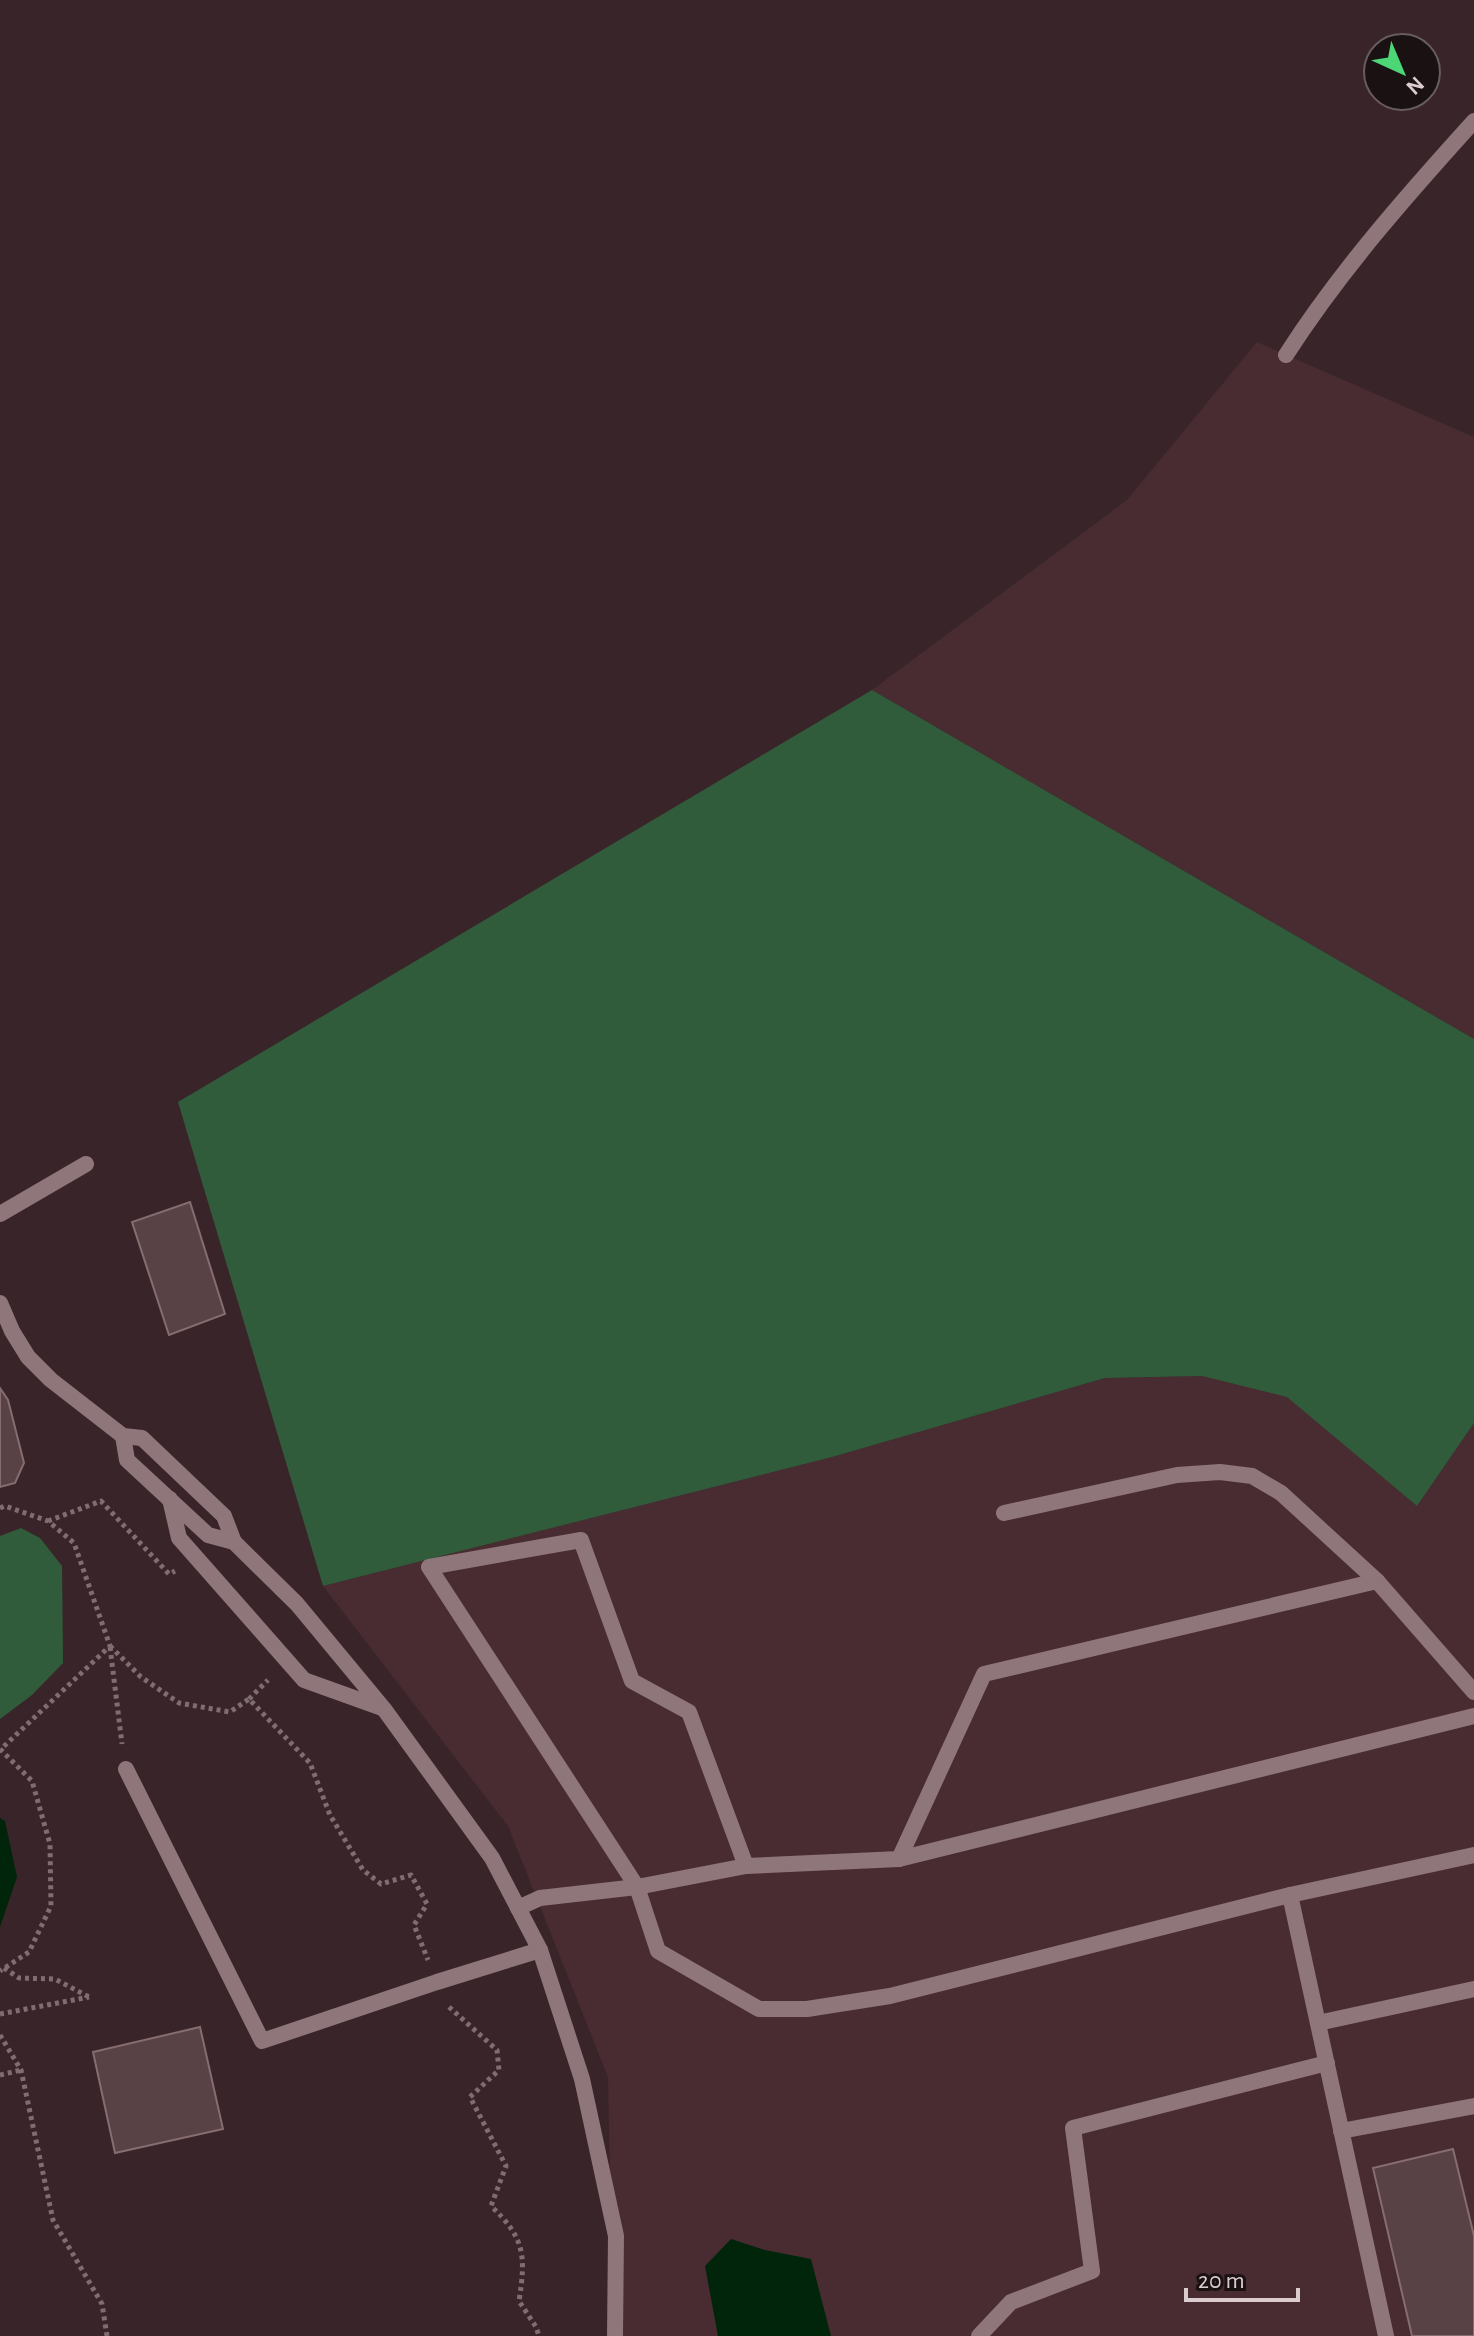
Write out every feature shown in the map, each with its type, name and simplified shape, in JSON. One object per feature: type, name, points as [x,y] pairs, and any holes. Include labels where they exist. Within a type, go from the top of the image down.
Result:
[{"type":"lane","points":[[1286,355],[1306,323],[1406,196],[1474,121]]},
{"type":"lane","points":[[0,1214],[86,1164]]},
{"type":"lane","points":[[0,1303],[28,1357],[51,1380],[123,1436],[142,1438],[224,1516],[234,1542],[297,1604],[384,1709],[492,1858],[540,1950],[582,2079],[616,2236],[615,2336]]},
{"type":"lane","points":[[123,1436],[127,1460],[208,1535],[234,1542]]},
{"type":"lane","points":[[1004,1513],[1177,1475],[1220,1472],[1252,1476],[1281,1493],[1377,1581],[1474,1692]]},
{"type":"lane","points":[[170,1499],[179,1538],[304,1680],[384,1709]]},
{"type":"lane","points":[[746,1866],[689,1712],[632,1681],[581,1540],[429,1567],[637,1887],[658,1951],[759,2009],[807,2009],[890,1996],[1290,1895],[1474,1855]]},
{"type":"lane","points":[[899,1859],[984,1674],[1377,1581]]},
{"type":"lane","points":[[518,1908],[540,1898],[637,1887],[746,1866],[899,1859],[1474,1716]]},
{"type":"lane","points":[[126,1769],[262,2041],[540,1950]]},
{"type":"lane","points":[[1290,1895],[1386,2336]]},
{"type":"lane","points":[[1318,2023],[1474,1989]]},
{"type":"lane","points":[[979,2336],[1011,2302],[1092,2271],[1073,2128],[1327,2063]]},
{"type":"lane","points":[[1341,2131],[1474,2106]]},
{"type":"path","points":[[48,1521],[101,1501],[169,1574],[199,1560]]},
{"type":"path","points":[[0,1508],[5,1506],[48,1521],[74,1543],[110,1646],[126,1769]]},
{"type":"path","points":[[2,1970],[29,1952],[51,1906],[50,1844],[32,1781],[0,1749],[110,1646]]},
{"type":"path","points":[[110,1646],[141,1677],[179,1703],[230,1712],[249,1699],[310,1763],[330,1815],[363,1870],[381,1884],[411,1875],[427,1904],[414,1925],[437,1982],[439,1998],[497,2050],[499,2070],[470,2097],[506,2166],[491,2206],[513,2227],[521,2247],[519,2301],[539,2336]]},
{"type":"path","points":[[0,2014],[89,1997],[55,1979],[19,1978],[2,1970]]},
{"type":"path","points":[[0,2035],[21,2070],[53,2220],[102,2304],[107,2336]]},
{"type":"path","points":[[0,2075],[21,2070]]},
{"type":"shaded area","points":[[1257,342],[1474,437],[1474,1039],[872,690],[1127,500]]},
{"type":"shaded area","points":[[872,690],[1474,1039],[1474,1423],[1417,1506],[1287,1397],[1202,1376],[1105,1378],[832,1457],[323,1586],[178,1102]]},
{"type":"shaded area","points":[[1202,1376],[1288,1397],[1417,1506],[1474,1423],[1474,2336],[613,2336],[608,2077],[508,1826],[323,1586],[832,1457],[1105,1378]]},
{"type":"shaded area","points":[[21,1528],[40,1538],[62,1566],[63,1663],[32,1695],[0,1719],[0,1536]]},
{"type":"shaded area","points":[[0,1818],[5,1821],[17,1877],[0,1927]]},
{"type":"shaded area","points":[[731,2239],[765,2250],[811,2259],[831,2336],[718,2336],[705,2266]]},
{"type":"building","points":[[190,1202],[225,1314],[169,1335],[132,1222]]},
{"type":"building","points":[[0,1388],[8,1400],[24,1463],[15,1483],[0,1487]]},
{"type":"building","points":[[200,2027],[223,2129],[115,2153],[93,2052]]},
{"type":"building","points":[[1453,2149],[1474,2236],[1474,2336],[1412,2336],[1373,2168]]}]
